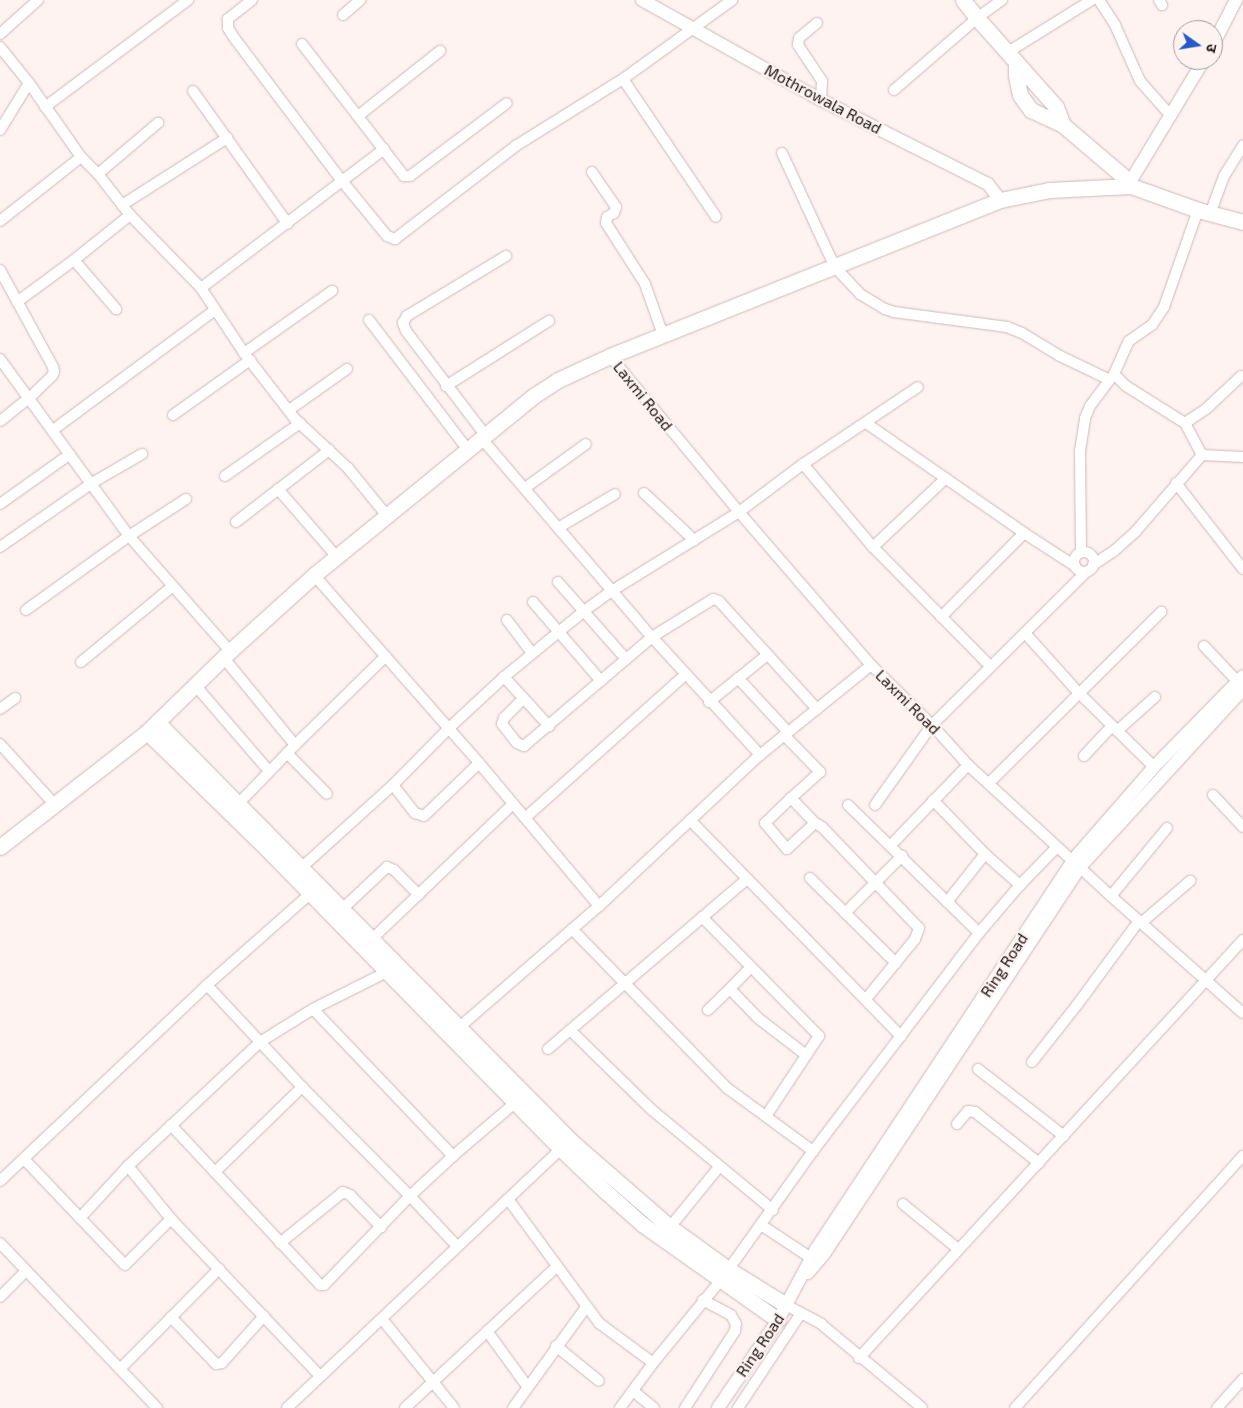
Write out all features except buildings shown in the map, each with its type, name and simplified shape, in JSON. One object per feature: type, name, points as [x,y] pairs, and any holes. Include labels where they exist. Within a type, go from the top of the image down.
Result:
[{"type":"main road","points":[[964,0],[977,18],[1056,107],[1063,125]]},
{"type":"main road","points":[[1012,57],[1020,95],[1031,110],[1063,125],[1130,184],[1204,212],[1243,222]]},
{"type":"main road","points":[[0,847],[152,727],[227,654],[314,575],[388,517],[535,395],[558,380],[610,356],[1000,200],[1049,190],[1130,184]]},
{"type":"main road","points":[[152,727],[238,804],[301,868],[387,972],[454,1031],[573,1143],[778,1320]]},
{"type":"main road","points":[[152,727],[310,894],[372,939],[560,1149],[642,1224],[724,1274],[786,1306]]},
{"type":"street","points":[[0,34],[38,0]]},
{"type":"street","points":[[45,107],[188,0]]},
{"type":"street","points":[[252,0],[228,19],[228,28],[240,48],[342,181],[387,236],[395,239],[517,145],[623,79],[732,0]]},
{"type":"street","points":[[343,15],[360,0]]},
{"type":"street","name":"Mothrowala Road","points":[[642,0],[821,100],[988,184],[1000,200]]},
{"type":"street","points":[[894,90],[977,18],[1002,0]]},
{"type":"street","points":[[1012,57],[1092,0]]},
{"type":"street","points":[[1099,0],[1115,25],[1140,81],[1171,116]]},
{"type":"street","points":[[1223,25],[1236,0]]},
{"type":"street","points":[[817,23],[799,38],[798,45],[822,81],[821,100]]},
{"type":"street","points":[[302,44],[401,173],[407,177],[507,103]]},
{"type":"street","points":[[0,47],[29,82],[81,157],[98,174],[130,214],[201,288],[247,357],[289,410],[300,423],[348,468],[388,517]]},
{"type":"street","points":[[358,116],[440,51]]},
{"type":"street","points":[[1130,184],[1198,70]]},
{"type":"street","points":[[623,79],[716,217]]},
{"type":"street","points":[[0,130],[29,82]]},
{"type":"street","points":[[193,91],[288,224]]},
{"type":"street","points":[[98,174],[158,123]]},
{"type":"street","points":[[122,205],[227,138]]},
{"type":"street","points":[[1082,552],[1080,470],[1082,428],[1090,406],[1112,377],[1129,341],[1152,325],[1164,307],[1204,212],[1243,146]]},
{"type":"street","points":[[201,288],[288,224],[384,149]]},
{"type":"street","points":[[782,153],[835,267],[849,285],[860,294],[885,309],[908,315],[1007,327],[1022,333],[1060,356],[1112,377],[1185,423],[1202,455]]},
{"type":"street","points":[[0,221],[81,157]]},
{"type":"street","points":[[592,172],[616,207],[614,213],[607,217],[606,224],[646,284],[663,335]]},
{"type":"street","points":[[17,302],[74,260],[130,214]]},
{"type":"street","points":[[506,256],[407,316],[402,323],[406,331],[484,437],[558,528],[709,702],[760,755]]},
{"type":"street","points":[[74,260],[116,309]]},
{"type":"street","points":[[0,270],[53,367],[52,376],[0,421]]},
{"type":"street","points":[[173,415],[332,291]]},
{"type":"street","points":[[52,430],[215,310]]},
{"type":"street","points":[[369,320],[468,450]]},
{"type":"street","points":[[446,386],[549,321]]},
{"type":"street","name":"Laxmi Road","points":[[610,356],[739,512],[871,665],[932,725],[968,765],[1206,982],[1243,1013]]},
{"type":"street","points":[[0,359],[30,397],[129,536],[173,586],[295,745]]},
{"type":"street","points":[[289,410],[347,369]]},
{"type":"street","points":[[1185,423],[1206,409],[1241,376]]},
{"type":"street","points":[[301,868],[393,785],[448,728],[504,677],[584,611],[613,590],[739,512],[803,464],[866,424],[918,387]]},
{"type":"street","points":[[225,476],[300,423]]},
{"type":"street","points":[[866,424],[1081,571],[1090,568]]},
{"type":"street","points":[[525,488],[586,444]]},
{"type":"street","points":[[236,522],[329,450]]},
{"type":"street","points":[[0,504],[70,454]]},
{"type":"street","points":[[0,547],[92,483],[142,454]]},
{"type":"street","points":[[875,805],[932,725],[1090,568],[1124,543],[1202,455],[1243,457]]},
{"type":"street","points":[[803,464],[874,547],[990,666]]},
{"type":"street","points":[[874,547],[946,478]]},
{"type":"street","points":[[1176,483],[1243,569]]},
{"type":"street","points":[[278,489],[337,557]]},
{"type":"street","points":[[644,493],[694,540]]},
{"type":"street","points":[[558,528],[615,494]]},
{"type":"street","points":[[26,610],[129,536],[186,499]]},
{"type":"street","points":[[941,616],[1024,533]]},
{"type":"street","points":[[1075,566],[1076,556],[1082,552]]},
{"type":"street","points":[[1082,552],[1092,556],[1090,568]]},
{"type":"street","points":[[314,575],[479,763],[599,906]]},
{"type":"street","points":[[558,582],[626,659]]},
{"type":"street","points":[[81,662],[173,586]]},
{"type":"street","points":[[523,699],[502,721],[517,744],[527,745],[652,637],[710,600],[716,600],[817,709]]},
{"type":"street","points":[[533,602],[557,633],[601,681]]},
{"type":"street","points":[[989,784],[1078,692],[1161,612]]},
{"type":"street","points":[[507,620],[532,653]]},
{"type":"street","points":[[1025,633],[1078,692],[1154,767]]},
{"type":"street","points":[[1204,646],[1241,683]]},
{"type":"street","points":[[709,702],[767,655]]},
{"type":"street","points":[[238,804],[386,656]]},
{"type":"street","points":[[454,1031],[599,906],[760,755],[871,665]]},
{"type":"street","points":[[524,818],[686,674]]},
{"type":"street","points":[[504,677],[548,726]]},
{"type":"street","points":[[738,678],[820,772],[765,823],[788,849],[815,823]]},
{"type":"street","name":"Ring Road","points":[[718,1408],[778,1320],[811,1258],[1077,864],[1154,767],[1241,683]]},
{"type":"street","name":"Ring Road","points":[[800,1280],[818,1262],[1077,864],[1241,683]]},
{"type":"street","points":[[195,685],[269,772]]},
{"type":"street","points":[[1084,756],[1155,697]]},
{"type":"street","points":[[0,708],[15,698]]},
{"type":"street","points":[[0,744],[55,805]]},
{"type":"street","points":[[288,753],[327,794]]},
{"type":"street","points":[[393,785],[416,813],[424,816],[479,763]]},
{"type":"street","points":[[891,845],[968,765]]},
{"type":"street","points":[[1213,795],[1243,827]]},
{"type":"street","points":[[791,798],[875,881],[919,928],[915,940],[866,999]]},
{"type":"street","points":[[933,800],[985,854],[1020,886]]},
{"type":"street","points":[[372,939],[513,804]]},
{"type":"street","points":[[848,805],[979,933]]},
{"type":"street","points":[[690,820],[901,1036]]},
{"type":"street","points":[[1111,896],[1167,828]]},
{"type":"street","points":[[620,1408],[773,1210],[813,1151],[979,933],[1057,847]]},
{"type":"street","points":[[946,902],[985,854]]},
{"type":"street","points":[[845,913],[902,856]]},
{"type":"street","points":[[338,913],[386,868],[394,870],[419,896]]},
{"type":"street","points":[[810,878],[896,963]]},
{"type":"street","points":[[548,1049],[747,879]]},
{"type":"street","points":[[1032,1062],[1140,922],[1190,881]]},
{"type":"street","points":[[0,1181],[207,985],[310,894]]},
{"type":"street","points":[[702,917],[819,1036],[766,1116]]},
{"type":"street","points":[[572,929],[727,1088],[813,1151]]},
{"type":"street","points":[[859,1358],[1243,940]]},
{"type":"street","points":[[708,1010],[751,967]]},
{"type":"street","points":[[80,1218],[128,1166],[260,1042],[313,1009],[387,972]]},
{"type":"street","points":[[207,985],[302,1087],[457,1246]]},
{"type":"street","points":[[730,989],[758,1018],[806,1056]]},
{"type":"street","points":[[313,1009],[453,1156]]},
{"type":"street","points":[[570,1030],[652,1110],[719,1168],[773,1210]]},
{"type":"street","points":[[978,1069],[1064,1136]]},
{"type":"street","points":[[215,1172],[302,1087]]},
{"type":"street","points":[[171,1125],[316,1283],[324,1285],[410,1196],[516,1102]]},
{"type":"street","points":[[958,1124],[968,1111],[975,1112],[1038,1164]]},
{"type":"street","points":[[287,1408],[560,1149]]},
{"type":"street","points":[[1015,1408],[1243,1156]]},
{"type":"street","points":[[24,1159],[125,1265],[171,1219]]},
{"type":"street","points":[[128,1166],[171,1219],[320,1376]]},
{"type":"street","points":[[670,1227],[719,1168]]},
{"type":"street","points":[[280,1243],[343,1192],[350,1195],[380,1227]]},
{"type":"street","points":[[508,1200],[586,1307],[608,1331],[653,1363]]},
{"type":"street","points":[[903,1204],[958,1249]]},
{"type":"street","points":[[761,1225],[811,1258]]},
{"type":"street","points":[[0,1243],[156,1408]]},
{"type":"street","points":[[404,1408],[556,1267]]},
{"type":"street","points":[[120,1369],[219,1268]]},
{"type":"street","points":[[0,1296],[26,1271]]},
{"type":"street","points":[[685,1408],[735,1331],[736,1324],[730,1315],[703,1300]]},
{"type":"street","points":[[786,1306],[820,1324],[922,1408]]},
{"type":"street","points":[[513,1408],[586,1307]]},
{"type":"street","points":[[738,1408],[801,1313]]},
{"type":"street","points":[[171,1317],[216,1364],[222,1363],[264,1316]]},
{"type":"street","points":[[382,1318],[431,1382],[454,1408]]},
{"type":"street","points":[[487,1331],[528,1386]]},
{"type":"street","points":[[556,1346],[599,1381]]},
{"type":"street","points":[[1217,1408],[1243,1379]]},
{"type":"street","points":[[633,1391],[654,1408]]}]
